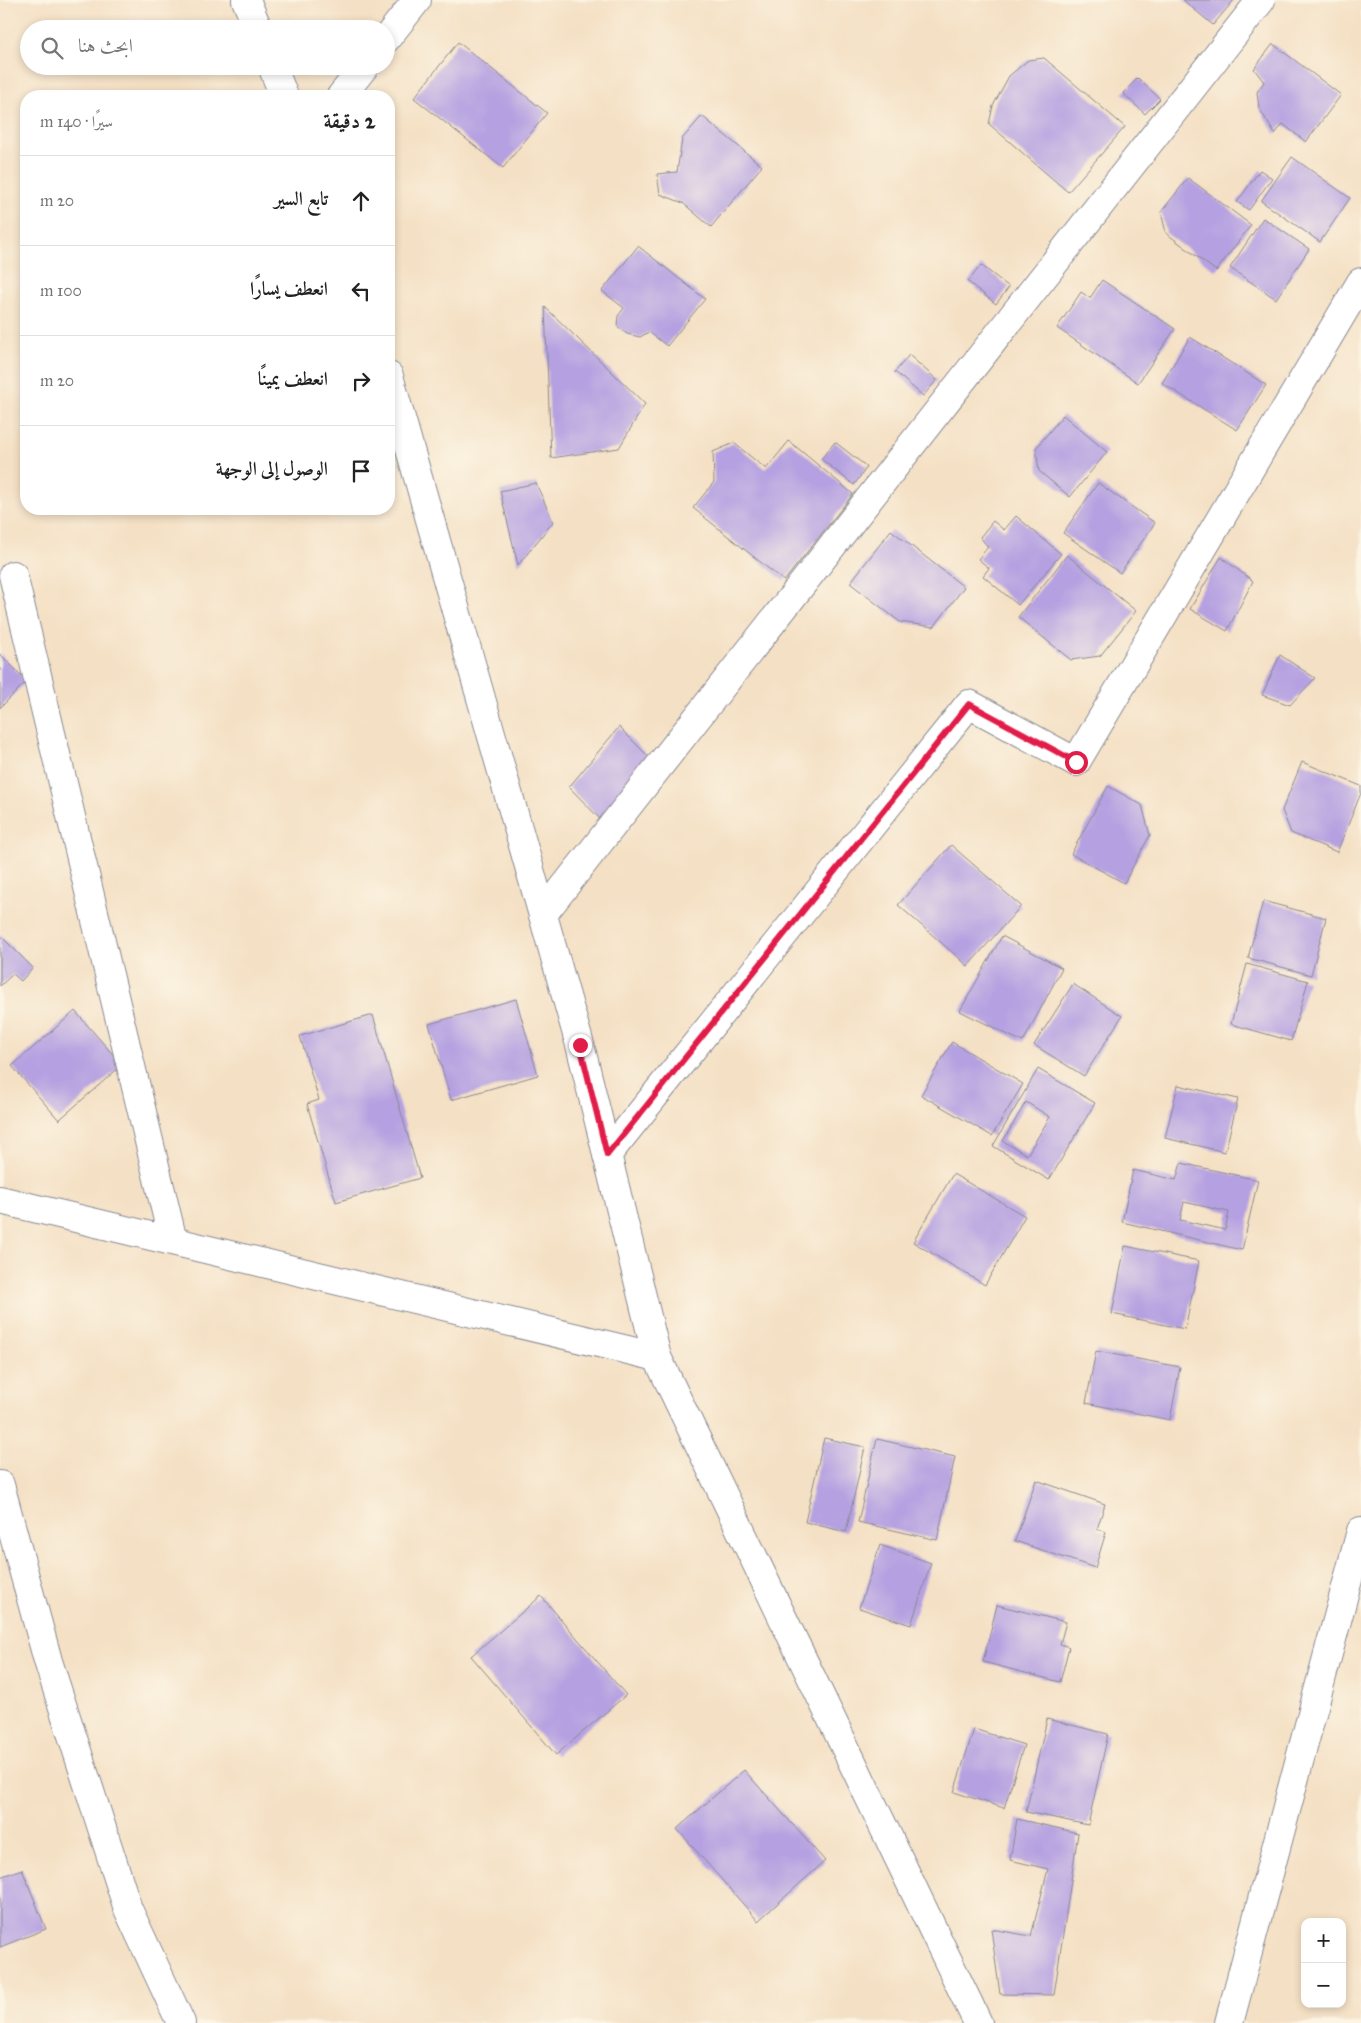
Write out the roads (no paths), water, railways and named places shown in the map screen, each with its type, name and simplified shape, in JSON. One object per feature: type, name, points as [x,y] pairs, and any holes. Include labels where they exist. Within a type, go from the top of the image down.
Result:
[{"type":"street","points":[[246,0],[254,20]]},
{"type":"street","points":[[395,27],[416,0]]},
{"type":"street","points":[[543,914],[1261,0]]},
{"type":"street","points":[[276,75],[282,90]]},
{"type":"street","points":[[346,90],[358,75]]},
{"type":"street","points":[[607,1155],[969,704],[1076,762],[1361,282]]},
{"type":"street","points":[[395,397],[580,1045],[657,1357],[978,2023]]},
{"type":"street","points":[[13,576],[173,1241]]},
{"type":"street","points":[[1,1202],[173,1241],[657,1357]]},
{"type":"street","points":[[0,1485],[48,1661],[128,1909],[181,2023]]},
{"type":"street","points":[[1229,2023],[1361,1531]]}]
